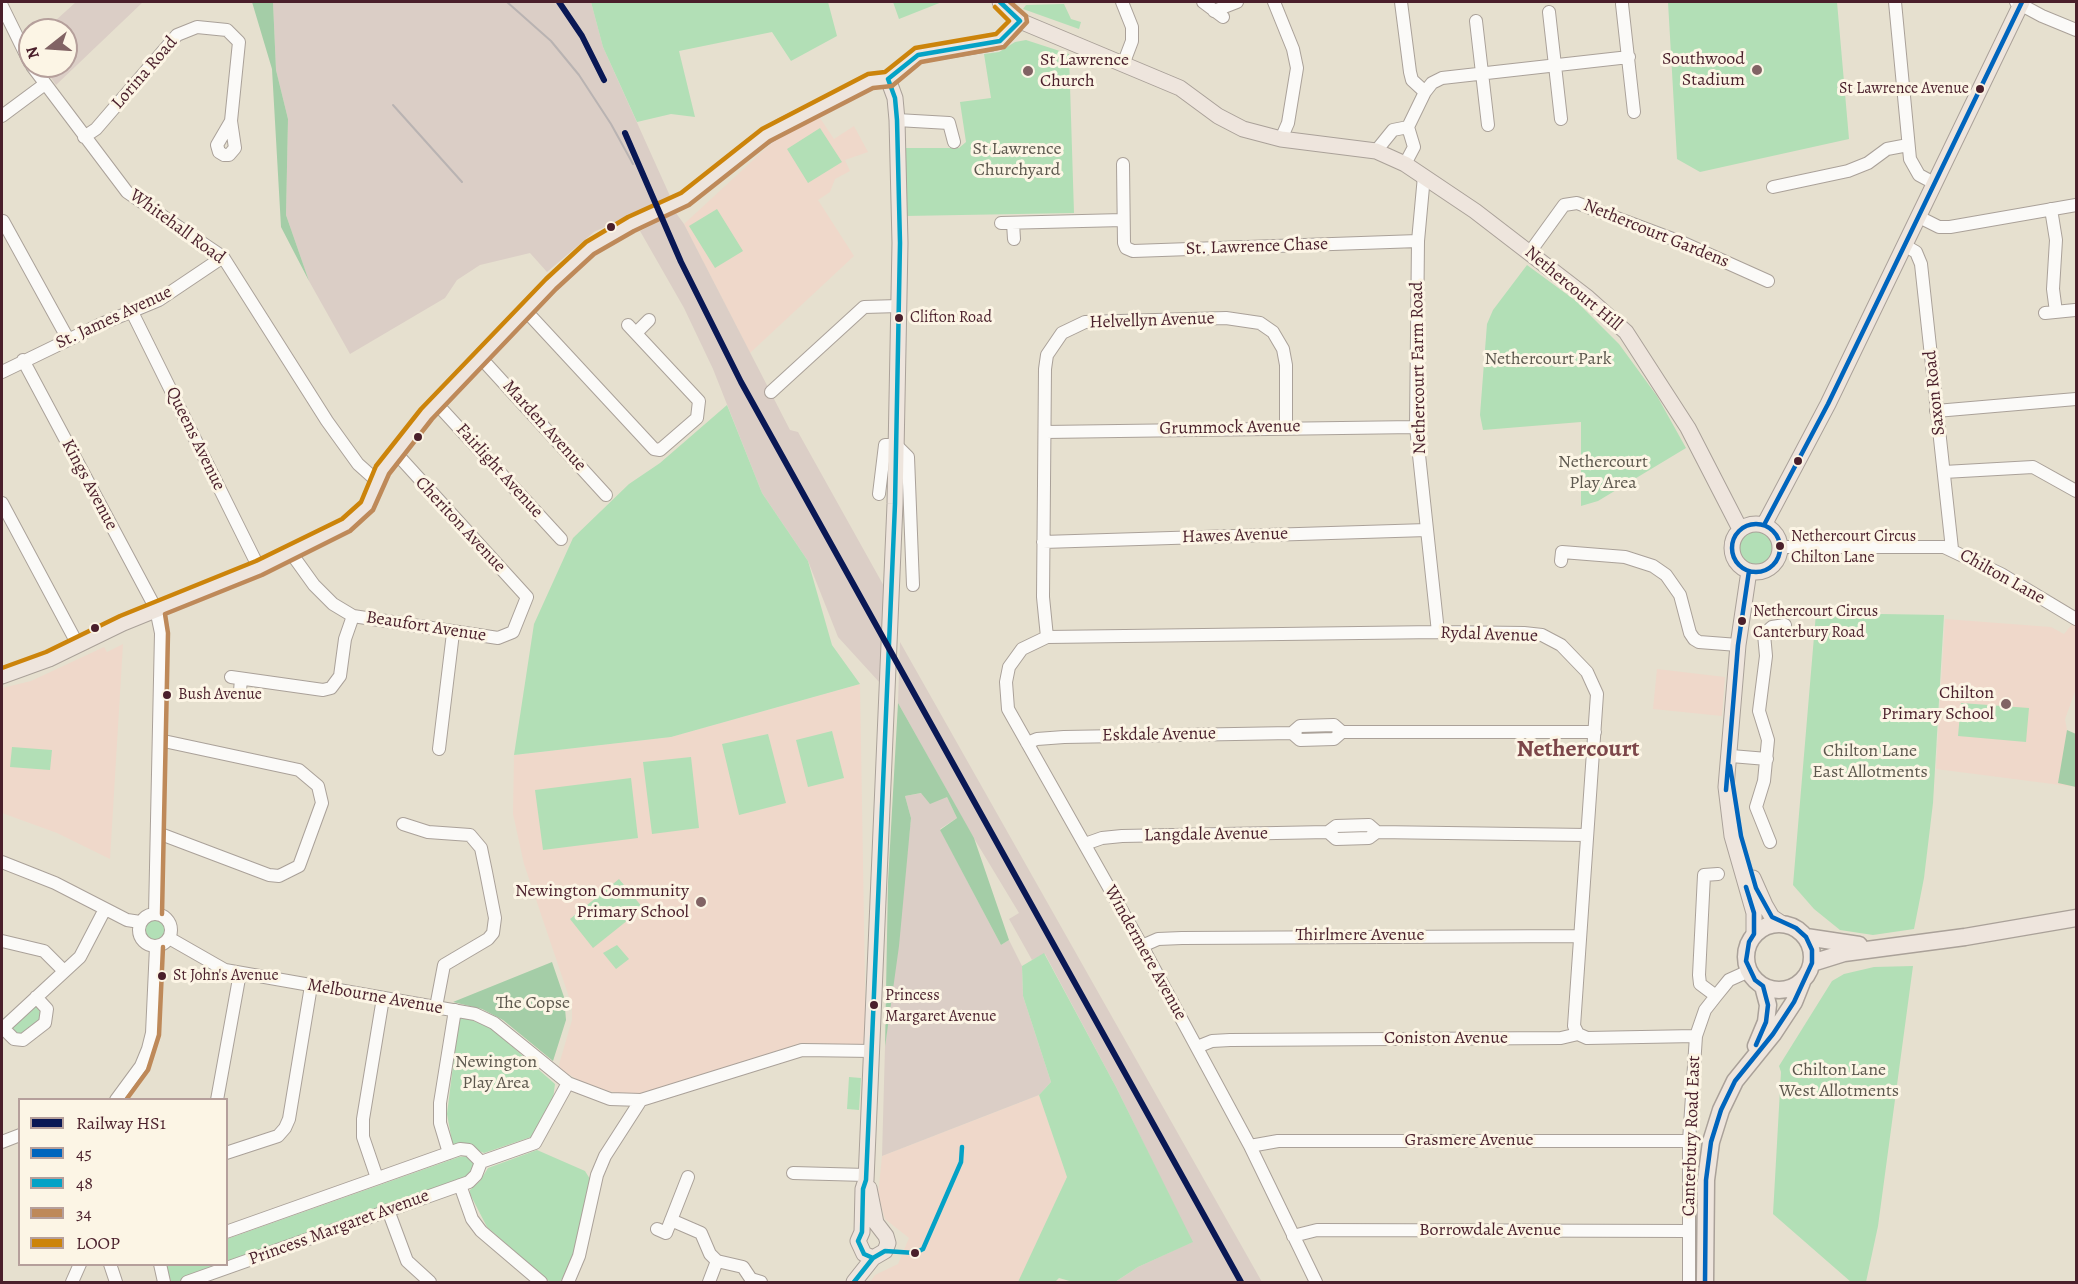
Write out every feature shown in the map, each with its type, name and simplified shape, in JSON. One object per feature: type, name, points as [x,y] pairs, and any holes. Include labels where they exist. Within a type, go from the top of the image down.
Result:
[{"type":"highway","points":[[1812,963],[1831,956],[1883,946],[1965,938],[2076,918]]},
{"type":"highway","points":[[1781,923],[1796,928],[1806,937],[1812,950],[1812,963],[1802,982],[1787,989],[1763,986],[1749,971],[1746,952],[1754,934],[1762,928],[1781,923]]},
{"type":"highway","points":[[1806,937],[1883,946]]},
{"type":"highway","name":"Canterbury Road East","points":[[1705,1282],[1706,1180],[1711,1142],[1721,1110],[1735,1081],[1773,1034],[1794,1002],[1802,982]]},
{"type":"highway","name":"Canterbury Road East","points":[[1748,1063],[1766,1022],[1768,1005],[1763,986]]},
{"type":"main road","points":[[2,676],[50,659],[156,609],[259,568],[346,525],[359,516],[367,506],[377,481],[395,452],[436,403],[590,249],[697,192],[766,135],[870,81],[888,79],[918,55],[1000,41],[1020,21],[1000,2]]},
{"type":"main road","points":[[1764,525],[1828,404],[1919,217],[2019,2]]},
{"type":"main road","name":"Nethercourt Hill","points":[[1020,21],[1124,62],[1180,88],[1218,116],[1244,129],[1281,139],[1376,151],[1405,164],[1424,176],[1530,252],[1626,332],[1688,428],[1740,530]]},
{"type":"main road","points":[[867,1254],[858,1241],[862,1232],[873,1052],[890,634],[899,306],[897,120],[895,98],[888,79]]},
{"type":"main road","points":[[1751,524],[1764,525],[1776,534],[1780,547],[1779,555],[1769,568],[1761,572],[1749,571],[1738,565],[1732,551],[1734,537],[1740,530],[1751,524]]},
{"type":"main road","points":[[1749,571],[1738,645],[1727,802],[1732,837],[1754,913],[1754,934]]},
{"type":"main road","points":[[1730,761],[1741,836],[1756,888],[1772,917],[1781,923]]},
{"type":"main road","points":[[843,1282],[867,1254],[883,1254],[887,1247],[886,1236],[879,1229],[866,1177]]},
{"type":"main road","points":[[862,1232],[870,1228],[879,1229]]},
{"type":"main road","points":[[854,1282],[867,1254]]},
{"type":"street","points":[[1122,2],[1132,27],[1132,41],[1124,62]]},
{"type":"street","points":[[1203,2],[1218,14],[1237,2]]},
{"type":"street","points":[[1274,2],[1293,49],[1297,68],[1288,123],[1281,139]]},
{"type":"street","points":[[1401,2],[1412,80],[1425,92]]},
{"type":"street","points":[[1894,2],[1908,145],[1914,167],[1919,175],[1934,183]]},
{"type":"street","points":[[2019,2],[2042,16],[2076,30]]},
{"type":"street","points":[[1622,4],[1634,112]]},
{"type":"street","name":"Whitehall Road","points":[[2,6],[18,38]]},
{"type":"street","points":[[1549,12],[1561,119]]},
{"type":"street","points":[[1476,21],[1488,125]]},
{"type":"street","name":"Lorina Road","points":[[84,137],[96,129],[177,35],[197,27],[228,30],[239,42],[231,121]]},
{"type":"street","points":[[1405,164],[1414,147],[1408,128],[1425,92],[1432,83],[1442,78],[1629,57]]},
{"type":"street","name":"Whitehall Road","points":[[41,78],[127,192],[223,257],[327,421],[358,464],[377,481]]},
{"type":"street","points":[[2,116],[45,84]]},
{"type":"street","points":[[897,120],[949,123],[954,142]]},
{"type":"street","points":[[1376,151],[1393,130],[1408,128]]},
{"type":"street","points":[[1773,187],[1848,171],[1868,163],[1887,149],[1908,145]]},
{"type":"street","name":"St. Lawrence Chase","points":[[1127,171],[1123,220],[1124,243],[1126,248],[1133,251],[1418,241]]},
{"type":"street","name":"Nethercourt Farm Road","points":[[1424,176],[1418,241],[1416,427],[1438,632]]},
{"type":"street","name":"Nethercourt Gardens","points":[[1530,252],[1564,205],[1577,202],[1681,242],[1768,281]]},
{"type":"street","points":[[1919,217],[1939,227],[1950,227],[2076,205]]},
{"type":"street","points":[[2051,209],[2056,240],[2050,312],[2075,310]]},
{"type":"street","points":[[1014,239],[1007,223],[1123,220]]},
{"type":"street","points":[[3,221],[68,339]]},
{"type":"street","name":"Saxon Road","points":[[1904,245],[1916,252],[1921,264],[1952,549]]},
{"type":"street","name":"St. James Avenue","points":[[2,372],[131,310],[159,300],[223,257]]},
{"type":"street","points":[[771,392],[864,307],[899,306]]},
{"type":"street","name":"Queens Avenue","points":[[131,310],[259,568]]},
{"type":"street","points":[[526,311],[654,449],[660,450],[697,418],[699,401],[632,329],[649,320]]},
{"type":"street","name":"Helvellyn Avenue","points":[[1047,637],[1043,621],[1043,542],[1047,355],[1062,333],[1085,322],[1226,318],[1260,323],[1273,332],[1283,349],[1286,365],[1286,427]]},
{"type":"street","name":"Marden Avenue","points":[[480,357],[606,495]]},
{"type":"street","name":"Kings Avenue","points":[[23,360],[156,609]]},
{"type":"street","points":[[1936,411],[2076,399]]},
{"type":"street","name":"Fairlight Avenue","points":[[436,403],[561,539]]},
{"type":"street","name":"Grummock Avenue","points":[[1045,432],[1416,427]]},
{"type":"street","points":[[879,494],[885,445],[896,445],[908,457],[913,585]]},
{"type":"street","name":"Cheriton Avenue","points":[[395,452],[527,597]]},
{"type":"street","points":[[1944,472],[2032,467],[2075,488]]},
{"type":"street","points":[[2,503],[78,645]]},
{"type":"street","name":"Hawes Avenue","points":[[1043,542],[1427,530]]},
{"type":"street","name":"Chilton Lane","points":[[1780,547],[1952,549],[2001,574],[2076,619]]},
{"type":"street","points":[[1561,561],[1562,552],[1625,557],[1653,566],[1666,575],[1680,595],[1690,633],[1694,639],[1699,642],[1738,645]]},
{"type":"street","name":"Beaufort Avenue","points":[[291,553],[314,585],[333,604],[353,616],[453,633],[498,638],[509,636],[517,628],[527,597]]},
{"type":"street","points":[[155,914],[161,633],[156,609]]},
{"type":"street","points":[[237,682],[289,680],[323,690],[337,683],[345,639],[353,616]]},
{"type":"street","points":[[1770,842],[1756,807],[1767,759],[1768,740],[1759,711],[1766,656],[1764,634],[1772,627],[1785,625]]},
{"type":"street","name":"Rydal Avenue","points":[[1047,637],[1438,632],[1533,634],[1542,635],[1561,645],[1578,660],[1595,688],[1595,732],[1574,1026],[1578,1034]]},
{"type":"street","points":[[439,748],[453,633]]},
{"type":"street","name":"Windermere Avenue","points":[[1047,637],[1022,649],[1009,667],[1005,682],[1008,709],[1197,1047],[1250,1146],[1316,1282]]},
{"type":"street","name":"Eskdale Avenue","points":[[1027,743],[1037,739],[1064,737],[1292,733],[1300,740],[1334,740],[1342,732],[1595,732]]},
{"type":"street","points":[[158,832],[269,875],[279,876],[299,866],[322,803],[318,786],[299,770],[159,740]]},
{"type":"street","points":[[1730,761],[1767,759]]},
{"type":"street","points":[[403,824],[428,832],[470,835],[481,848],[495,918],[493,933],[488,939],[444,965],[436,1007]]},
{"type":"street","name":"Langdale Avenue","points":[[1085,844],[1102,838],[1122,836],[1328,832],[1336,826],[1369,825],[1377,832],[1587,834]]},
{"type":"street","points":[[2,862],[55,883],[128,920],[140,922]]},
{"type":"street","points":[[1716,996],[1700,984],[1699,975],[1704,875],[1718,874]]},
{"type":"street","points":[[36,997],[47,1009],[45,1023],[23,1040],[14,1039],[2,1028],[64,971],[80,957],[105,909]]},
{"type":"street","points":[[155,914],[169,922],[169,938],[156,947],[146,944],[140,937],[140,922],[147,916],[155,914]]},
{"type":"street","name":"Thirlmere Avenue","points":[[1142,946],[1158,939],[1174,938],[1580,936]]},
{"type":"street","name":"Melbourne Avenue","points":[[169,938],[212,964],[240,973],[475,1014],[494,1023],[568,1083]]},
{"type":"street","points":[[2,941],[44,951],[64,971]]},
{"type":"street","points":[[117,1098],[141,1066],[148,1049],[152,1033],[156,947]]},
{"type":"street","name":"Canterbury Road East","points":[[1689,1282],[1689,1141],[1696,1036],[1705,1010],[1729,980],[1749,971]]},
{"type":"street","points":[[217,1098],[240,973]]},
{"type":"street","points":[[228,1152],[278,1136],[285,1128],[289,1119],[311,986]]},
{"type":"street","points":[[378,1178],[363,1137],[363,1119],[383,998]]},
{"type":"street","points":[[449,1153],[440,1123],[440,1103],[455,1010]]},
{"type":"street","name":"Coniston Avenue","points":[[1197,1047],[1221,1040],[1561,1038],[1578,1034],[1587,1038],[1696,1036]]},
{"type":"street","points":[[568,1083],[610,1099],[641,1100],[802,1050],[873,1052]]},
{"type":"street","name":"Princess Margaret Avenue","points":[[187,1282],[460,1185],[476,1175],[481,1162],[534,1143],[568,1083]]},
{"type":"street","points":[[568,1282],[579,1256],[597,1175],[605,1156],[641,1100]]},
{"type":"street","points":[[2,1142],[18,1136]]},
{"type":"street","name":"Grasmere Avenue","points":[[1250,1146],[1278,1141],[1689,1141]]},
{"type":"street","name":"Princess Margaret Avenue","points":[[228,1231],[449,1153],[469,1150],[481,1162]]},
{"type":"street","points":[[793,1173],[866,1177]]},
{"type":"street","points":[[657,1229],[666,1233],[688,1177]]},
{"type":"street","points":[[460,1185],[472,1219],[481,1231],[541,1282]]},
{"type":"street","points":[[388,1210],[407,1261],[429,1282]]},
{"type":"street","points":[[671,1220],[701,1233],[710,1254],[717,1261],[743,1267],[751,1279],[761,1282]]},
{"type":"street","name":"Borrowdale Avenue","points":[[1293,1236],[1317,1230],[1689,1231]]},
{"type":"street","points":[[709,1282],[717,1261]]},
{"type":"street","points":[[72,1282],[79,1266]]},
{"type":"street","points":[[111,1266],[116,1282]]},
{"type":"street","points":[[160,1266],[164,1282]]},
{"type":"shaded area","points":[[76,2],[143,2],[78,64],[78,18],[58,18]]},
{"type":"shaded area","points":[[273,2],[591,2],[603,47],[670,196],[594,232],[547,272],[530,253],[480,265],[457,280],[445,298],[350,354],[309,281],[286,215],[288,119],[276,70]]},
{"type":"shaded area","points":[[51,78],[63,78],[56,85]]},
{"type":"shaded area","points":[[820,118],[834,139],[854,126],[868,152],[845,160],[850,171],[835,179],[830,192],[818,200],[854,256],[750,353],[684,224],[778,137]]},
{"type":"shaded area","points":[[676,213],[684,224],[790,430],[798,432],[885,588],[880,683],[838,637],[808,561],[762,493],[713,369],[684,308],[640,231]]},
{"type":"shaded area","name":"Chilton Primary School","points":[[1945,619],[2051,627],[2064,634],[2073,623],[2076,625],[2076,689],[2065,719],[2067,730],[2076,734],[2076,787],[1936,769]]},
{"type":"shaded area","points":[[900,642],[1262,1282],[1115,1282],[1138,1267],[1192,1242],[1116,1087],[1045,954],[1032,960],[1009,919],[1019,913],[969,830],[898,703]]},
{"type":"shaded area","points":[[123,644],[110,859],[57,833],[2,813],[2,688],[31,681],[104,647],[107,652]]},
{"type":"shaded area","points":[[1657,669],[1725,677],[1722,716],[1653,709]]},
{"type":"shaded area","name":"Newington Community Primary School","points":[[860,684],[866,1045],[801,1043],[657,1091],[628,1095],[590,1087],[558,1068],[572,1020],[572,1006],[524,864],[513,814],[514,755],[671,737]]},
{"type":"shaded area","points":[[922,793],[947,797],[957,818],[940,829],[1001,945],[1009,940],[1022,966],[1023,996],[1051,1082],[1039,1095],[882,1156],[885,1047],[911,818],[905,796]]},
{"type":"shaded area","points":[[1039,1095],[1067,1177],[1019,1282],[870,1282],[875,1275],[898,1264],[909,1238],[885,1219],[878,1195],[882,1156]]},
{"type":"green space","points":[[252,2],[273,2],[276,70],[288,119],[286,215],[309,281],[281,227],[272,69]]},
{"type":"green space","points":[[591,2],[828,2],[837,36],[791,61],[772,32],[679,51],[695,117],[671,114],[637,122],[603,47]]},
{"type":"green space","points":[[893,2],[942,2],[899,19]]},
{"type":"green space","name":"Southwood Stadium","points":[[1668,2],[1837,2],[1849,139],[1700,172],[1677,159]]},
{"type":"green space","points":[[1064,4],[1071,19],[1081,22],[1079,29],[1023,9],[1026,5]]},
{"type":"green space","name":"St Lawrence Churchyard","points":[[1026,40],[1069,54],[1074,213],[905,216],[903,148],[959,148],[966,142],[960,102],[991,98],[984,54],[999,52],[1015,42]]},
{"type":"green space","points":[[820,128],[842,162],[808,183],[787,149]]},
{"type":"green space","points":[[717,209],[743,251],[715,268],[689,226]]},
{"type":"green space","name":"Nethercourt Park","points":[[1527,265],[1576,301],[1619,344],[1657,396],[1686,448],[1598,501],[1581,506],[1581,422],[1483,430],[1480,415],[1487,324],[1493,310]]},
{"type":"green space","points":[[727,405],[762,493],[808,561],[832,645],[860,684],[671,737],[514,755],[534,624],[573,538],[629,484],[660,463]]},
{"type":"green space","points":[[1756,530],[1769,535],[1774,548],[1769,561],[1756,566],[1743,561],[1738,548],[1743,535]]},
{"type":"green space","name":"Chilton Lane East Allotments","points":[[1816,613],[1944,615],[1933,803],[1924,878],[1914,929],[1873,935],[1840,930],[1814,909],[1793,885]]},
{"type":"green space","points":[[898,703],[974,838],[1009,940],[1001,945],[940,830],[957,818],[947,797],[930,804],[921,793],[905,796],[911,818],[899,946],[885,1047],[888,882]]},
{"type":"green space","points":[[1961,703],[2029,708],[2026,742],[1958,736]]},
{"type":"green space","points":[[2067,730],[2076,734],[2076,787],[2058,783]]},
{"type":"green space","points":[[832,731],[844,778],[808,787],[796,740]]},
{"type":"green space","points":[[768,734],[786,803],[739,815],[722,744]]},
{"type":"green space","points":[[12,747],[52,750],[50,770],[10,767]]},
{"type":"green space","points":[[691,757],[699,828],[652,834],[643,762]]},
{"type":"green space","points":[[631,778],[638,838],[543,850],[535,790]]},
{"type":"green space","points":[[619,879],[643,908],[593,948],[570,919]]},
{"type":"green space","points":[[155,918],[163,922],[167,930],[163,938],[155,942],[147,938],[143,930],[147,922]]},
{"type":"green space","points":[[617,945],[629,959],[616,969],[603,953]]},
{"type":"green space","points":[[1044,953],[1116,1087],[1193,1242],[1138,1267],[1115,1282],[1073,1282],[1059,1278],[1055,1282],[1018,1282],[1067,1177],[1039,1095],[1051,1082],[1023,996],[1022,966]]},
{"type":"green space","name":"The Copse","points":[[552,962],[564,997],[566,1020],[553,1061],[503,1020],[482,1009],[453,1002]]},
{"type":"green space","name":"Chilton Lane West Allotments","points":[[1913,966],[1878,1226],[1866,1282],[1851,1282],[1773,1214],[1781,1072],[1779,1066],[1832,981],[1844,974],[1874,967]]},
{"type":"green space","points":[[36,1002],[44,1016],[26,1033],[15,1035],[10,1030]]},
{"type":"green space","name":"Newington Play Area","points":[[463,1017],[490,1027],[555,1084],[553,1099],[536,1132],[531,1137],[484,1153],[470,1147],[453,1147],[447,1114],[459,1018]]},
{"type":"green space","points":[[849,1077],[861,1078],[859,1110],[847,1109]]},
{"type":"green space","points":[[537,1150],[585,1171],[590,1179],[571,1263],[560,1282],[550,1282],[487,1227],[470,1194],[470,1190],[480,1181],[488,1168]]},
{"type":"green space","points":[[468,1156],[477,1168],[461,1182],[228,1264],[228,1239],[459,1157]]},
{"type":"green space","points":[[165,1266],[223,1266],[178,1282],[171,1281]]},
{"type":"railway","points":[[507,2],[551,41],[579,75],[611,124],[633,164]]},
{"type":"railway","points":[[393,105],[462,182]]},
{"type":"rail line","name":"HS1","points":[[559,2],[582,36],[604,80]]},
{"type":"rail line","name":"HS1","points":[[625,133],[681,262],[741,382],[1241,1282]]},
{"type":"transit line","name":"48","points":[[873,1258],[864,1254],[858,1241],[862,1232],[863,1189],[866,1180],[895,504],[900,243],[897,120],[895,98],[888,79],[918,55],[1000,41],[1020,21],[1000,2]]},
{"type":"transit line","name":"34","points":[[162,914],[168,633],[165,614],[262,575],[350,531],[373,510],[389,474],[432,419],[556,289],[594,254],[634,231],[689,205],[770,141],[873,88],[892,86],[921,62],[1004,47],[1027,22],[1026,16],[1010,2]]},
{"type":"transit line","name":"45","points":[[1764,525],[1828,404],[2022,2]]},
{"type":"transit line","name":"LOOP","points":[[2,668],[46,652],[120,616],[256,561],[342,519],[361,502],[376,466],[421,409],[546,279],[586,242],[628,217],[681,193],[762,129],[868,74],[885,72],[915,48],[996,34],[1009,21],[995,7]]},
{"type":"transit line","name":"45","points":[[1751,524],[1761,524],[1773,531],[1780,543],[1780,548],[1780,553],[1773,565],[1761,572],[1751,572],[1736,561],[1732,553],[1732,543],[1743,528],[1751,524]]},
{"type":"transit line","name":"45","points":[[1726,790],[1738,645],[1749,571]]},
{"type":"transit line","name":"45","points":[[1705,1282],[1706,1180],[1711,1142],[1721,1110],[1735,1081],[1773,1034],[1794,1002],[1812,963],[1812,950],[1806,937],[1796,928],[1772,917],[1756,888],[1741,836],[1730,766]]},
{"type":"transit line","name":"45","points":[[1746,887],[1754,913],[1754,934],[1749,942],[1746,961],[1755,980],[1763,986],[1768,1005],[1766,1022],[1756,1045]]},
{"type":"transit line","name":"34","points":[[127,1098],[148,1070],[159,1035],[163,947]]},
{"type":"transit line","name":"48","points":[[854,1282],[873,1258],[885,1251],[915,1253],[923,1249],[961,1162],[962,1147]]},
{"type":"place","name":"Southwood Stadium","points":[[1757,70]]},
{"type":"place","name":"St Lawrence Church","points":[[1028,71]]},
{"type":"place","name":"St Lawrence Avenue","points":[[1980,89]]},
{"type":"place","name":"Clifton Road","points":[[899,318]]},
{"type":"place","name":"Nethercourt Circus Chilton Lane","points":[[1780,546]]},
{"type":"place","name":"Nethercourt Circus Canterbury Road","points":[[1742,621]]},
{"type":"place","name":"Bush Avenue","points":[[167,695]]},
{"type":"place","name":"Chilton Primary School","points":[[2006,704]]},
{"type":"place","name":"Newington Community Primary School","points":[[701,902]]},
{"type":"place","name":"St John's Avenue","points":[[162,976]]},
{"type":"place","name":"Princess Margaret Avenue","points":[[874,1005]]},
{"type":"district","name":"Nethercourt","points":[[1578,750]]},
{"type":"park label","name":"Nethercourt Play Area","points":[[1603,473]]}]
